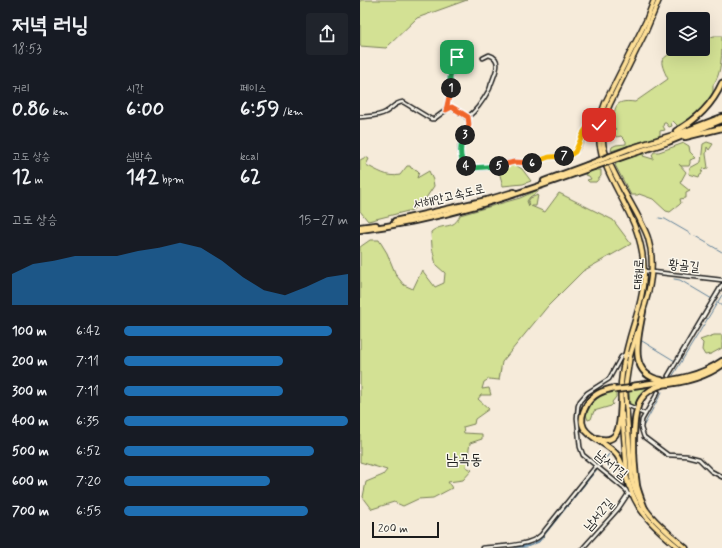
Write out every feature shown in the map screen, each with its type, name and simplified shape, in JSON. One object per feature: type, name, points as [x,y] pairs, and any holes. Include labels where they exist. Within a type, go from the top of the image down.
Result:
[{"type":"highway","name":"대해로","points":[[654,0],[605,103],[599,145],[602,156],[633,219],[639,238],[644,271],[643,289],[628,356],[626,382],[626,405],[632,481],[636,495],[645,509],[686,548]]},
{"type":"highway","name":"대해로","points":[[659,0],[646,31],[601,125],[603,145],[606,155],[645,231],[651,257],[652,271],[650,288],[622,375],[621,402],[630,494],[642,514],[679,548]]},
{"type":"highway","points":[[667,139],[704,112],[722,83]]},
{"type":"highway","name":"서해안고속도로","points":[[667,139],[722,116]]},
{"type":"highway","name":"서해안고속도로","points":[[360,227],[388,223],[515,192],[722,120]]},
{"type":"highway","points":[[667,139],[722,128]]},
{"type":"highway","name":"서해안고속도로","points":[[360,230],[422,220],[506,198],[588,167]]},
{"type":"highway","points":[[642,255],[646,259],[650,259],[651,257]]},
{"type":"highway","points":[[643,289],[646,286],[650,288]]},
{"type":"highway","points":[[643,311],[638,346],[638,358],[643,370],[650,376],[658,380],[668,378],[684,378],[701,373],[722,361]]},
{"type":"highway","points":[[629,486],[618,456],[608,446],[589,435],[585,430],[582,422],[584,409],[591,399],[601,392],[615,389],[662,385],[695,378],[722,365]]},
{"type":"highway","points":[[632,387],[668,378]]},
{"type":"highway","points":[[645,509],[637,486],[635,467],[634,444],[636,415],[639,403],[643,396],[650,390],[662,385]]},
{"type":"highway","points":[[615,389],[598,395],[589,403],[584,418],[585,425],[589,432],[595,437],[602,439],[610,438],[616,434],[620,425],[621,402]]},
{"type":"street","points":[[446,110],[451,90],[450,78],[458,49]]},
{"type":"street","points":[[445,55],[451,58],[454,62]]},
{"type":"street","points":[[483,58],[489,55],[494,57],[497,67],[495,76],[491,82],[490,90],[468,117],[468,128],[461,143],[462,160],[466,166],[472,168],[493,167],[514,162],[528,163],[549,157],[572,154],[577,149],[590,123],[601,125]]},
{"type":"street","points":[[360,117],[369,117],[382,114],[396,103],[403,102],[431,119],[434,119],[452,107],[468,117]]},
{"type":"street","name":"황골길","points":[[644,271],[722,280]]},
{"type":"street","points":[[668,378],[722,285]]},
{"type":"street","name":"남서1길","points":[[628,356],[621,357],[609,379],[587,393],[580,401],[577,418],[581,450],[586,458],[630,494]]},
{"type":"street","points":[[658,392],[642,420],[641,428],[645,439],[669,455],[687,456],[699,459],[711,471],[722,477]]},
{"type":"street","points":[[626,405],[634,408]]},
{"type":"street","points":[[640,412],[645,414]]},
{"type":"street","points":[[482,548],[524,544],[536,540],[597,467]]},
{"type":"street","name":"남서2길","points":[[583,548],[630,494]]},
{"type":"green space","points":[[360,0],[467,0],[417,18],[386,48],[360,46]]},
{"type":"green space","points":[[722,36],[721,62],[718,75],[713,85],[713,92],[702,111],[680,127],[677,127],[673,121],[671,123],[672,126],[669,127],[666,123],[664,123],[663,126],[665,130],[660,131],[660,136],[611,151],[612,147],[616,145],[626,144],[626,141],[621,136],[617,137],[612,132],[616,129],[613,126],[616,106],[623,102],[635,102],[668,79],[662,63],[663,59],[667,56],[710,56],[710,37]]},
{"type":"green space","points":[[707,142],[713,144],[709,150],[707,147],[706,154],[708,168],[703,169],[699,177],[689,174],[690,168],[701,162],[703,144]]},
{"type":"green space","points":[[684,143],[689,146],[690,152],[696,158],[690,160],[689,166],[681,166],[679,164],[686,172],[680,183],[690,191],[686,193],[686,198],[680,199],[681,203],[679,205],[670,212],[666,211],[653,199],[639,194],[631,195],[615,165],[625,159],[645,153],[643,156],[653,159],[652,155],[654,152],[659,152]]},
{"type":"green space","points":[[366,157],[369,159],[366,165],[378,171],[395,176],[400,175],[407,166],[410,166],[419,172],[417,178],[429,171],[434,186],[426,198],[412,210],[368,221],[360,211],[360,160]]},
{"type":"green space","points":[[514,164],[522,169],[531,181],[523,184],[503,186],[498,168]]},
{"type":"green space","points":[[591,170],[601,170],[601,176],[596,182],[589,182],[587,180],[591,179],[589,176],[585,175],[586,172]]},
{"type":"green space","points":[[538,190],[538,192],[530,197],[527,201],[529,206],[528,202],[530,198],[538,195],[536,206],[531,206],[545,212],[559,193],[613,220],[631,244],[583,271],[548,306],[502,362],[499,380],[489,379],[484,382],[482,389],[489,388],[491,395],[481,395],[478,399],[489,409],[475,419],[474,424],[463,427],[464,433],[482,434],[482,439],[470,443],[466,467],[472,470],[463,480],[448,482],[452,488],[433,498],[418,499],[403,506],[394,502],[372,509],[363,497],[366,482],[383,475],[387,470],[360,462],[360,247],[370,240],[379,240],[387,253],[396,275],[404,285],[413,289],[422,270],[435,287],[444,283],[445,273],[436,265],[432,247],[431,232],[440,227],[455,223],[460,215],[520,198]]},
{"type":"green space","points":[[714,335],[722,335],[722,348],[711,354],[705,355],[702,350],[703,343],[700,340]]},
{"type":"green space","points":[[644,388],[648,390],[636,408],[630,406],[629,390]]},
{"type":"green space","points":[[616,392],[616,397],[611,406],[594,411],[591,419],[588,420],[586,415],[591,405],[597,399],[605,394]]},
{"type":"water","points":[[609,454],[539,542],[527,547],[501,548],[531,545],[540,540]]},
{"type":"waterway","points":[[659,218],[665,219],[691,234]]},
{"type":"waterway","points":[[695,236],[722,252]]},
{"type":"waterway","points":[[674,279],[680,280],[712,299]]},
{"type":"waterway","points":[[672,377],[722,295]]},
{"type":"waterway","points":[[715,301],[722,306]]},
{"type":"waterway","points":[[642,341],[675,361]]},
{"type":"waterway","points":[[644,425],[662,392]]},
{"type":"district","name":"남곡동","points":[[464,460]]},
{"type":"route","points":[[457,57],[450,76],[451,90],[446,110],[452,107],[468,117],[469,125],[460,146],[462,160],[466,166],[477,168],[493,167],[514,162],[533,163],[549,157],[569,155],[577,149],[590,123],[599,125]]}]
